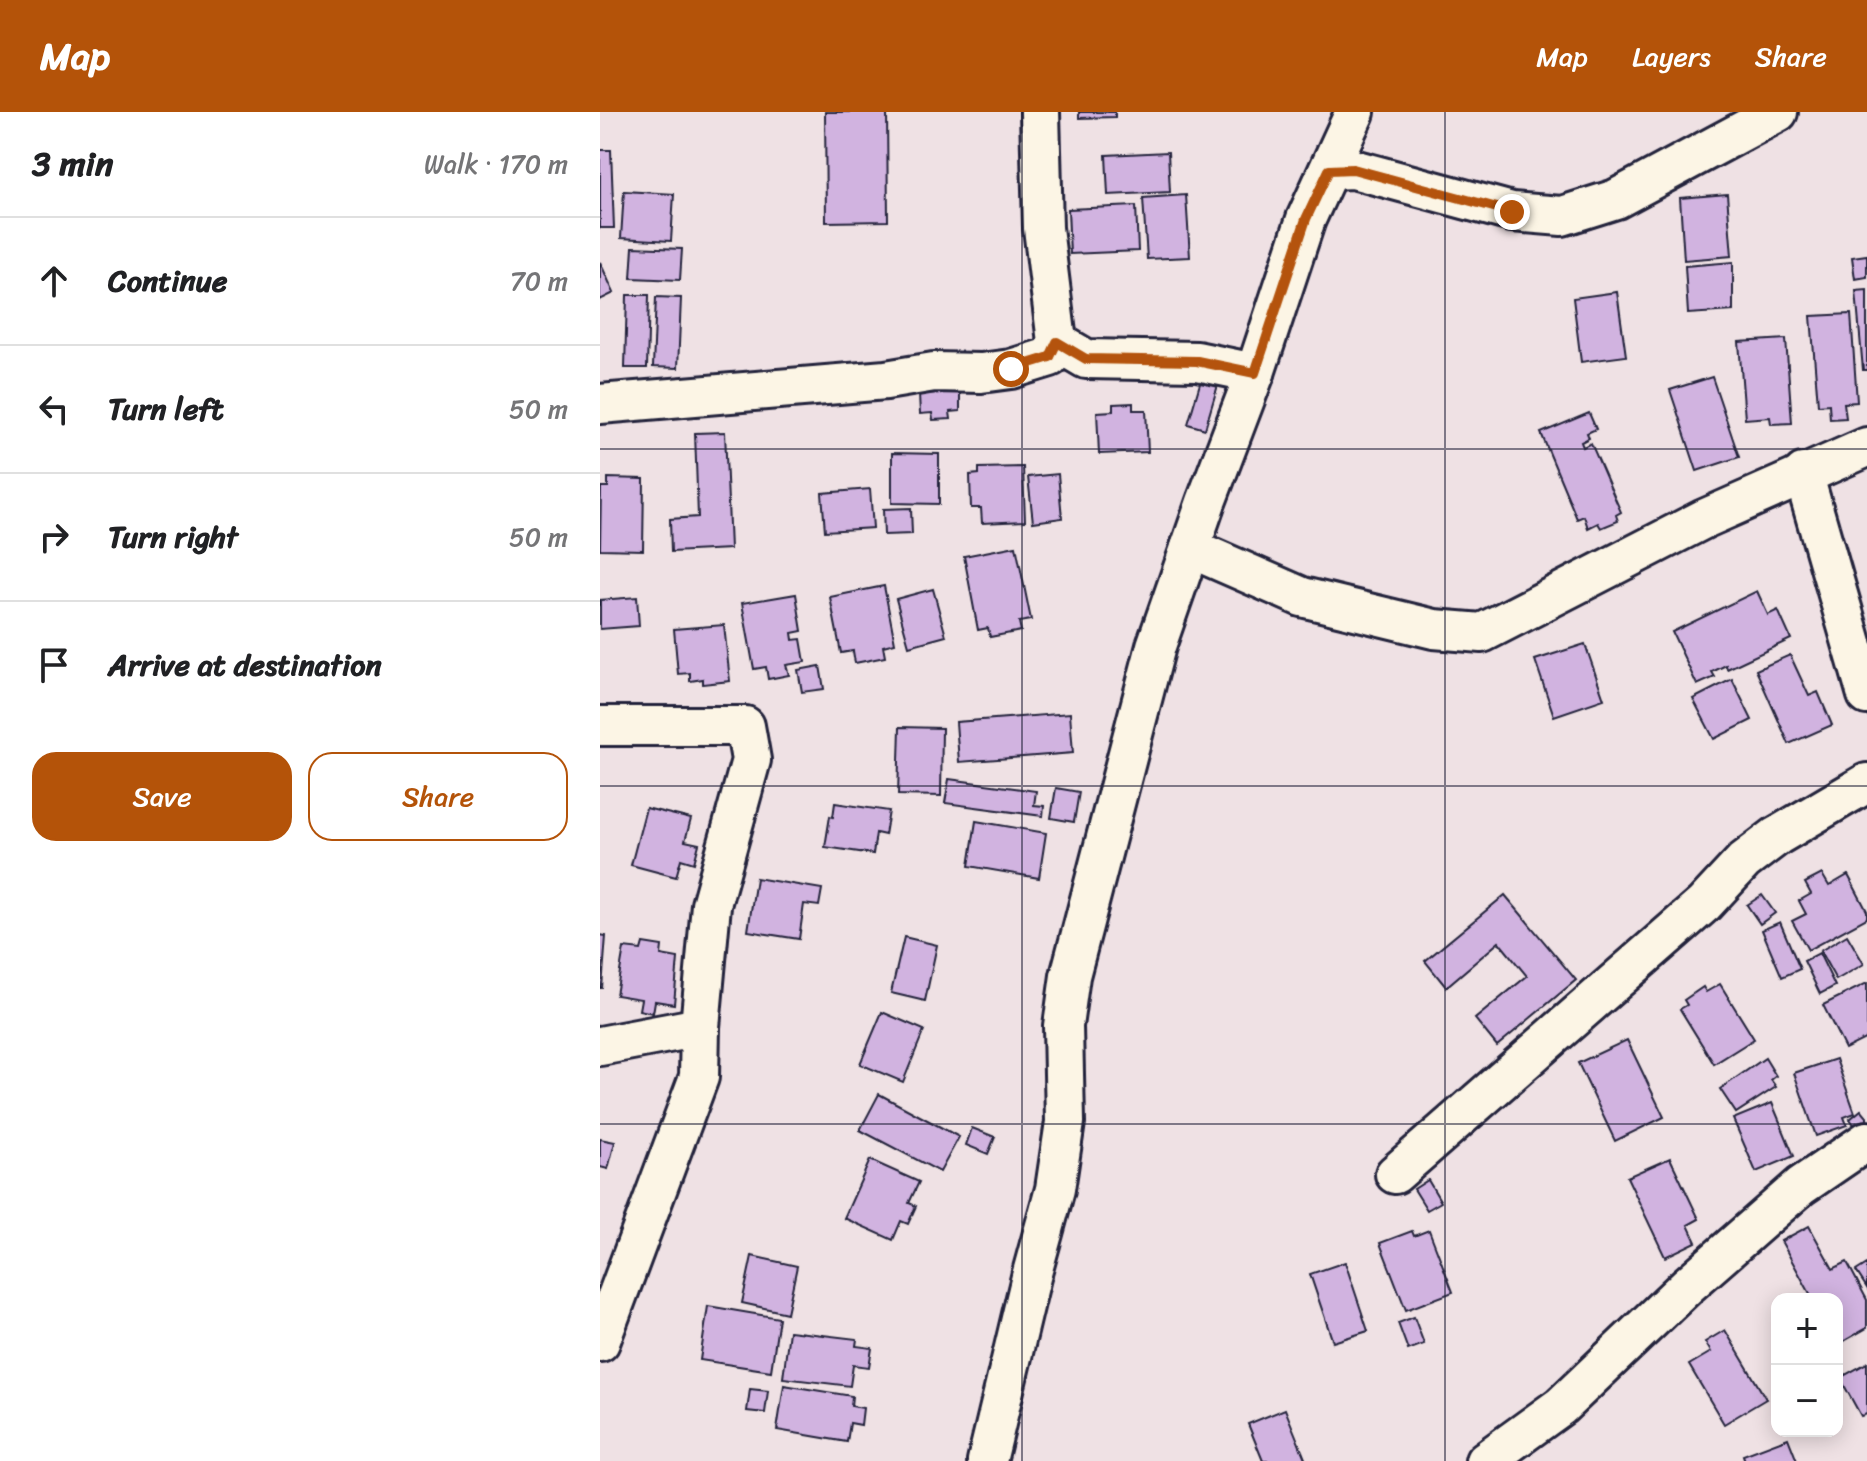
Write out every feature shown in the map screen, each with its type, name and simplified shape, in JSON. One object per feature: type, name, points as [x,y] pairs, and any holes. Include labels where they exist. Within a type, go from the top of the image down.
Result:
[{"type":"street","points":[[600,404],[886,380],[934,372],[981,373],[1011,369],[1050,357],[1057,342],[1043,228],[1040,112]]},
{"type":"street","points":[[987,1461],[1055,1189],[1065,1122],[1063,1026],[1070,976],[1156,646],[1255,373],[1306,219],[1355,112]]},
{"type":"street","points":[[1329,170],[1353,169],[1512,212],[1562,216],[1616,199],[1778,112]]},
{"type":"street","points":[[1057,342],[1086,359],[1197,361],[1255,373]]},
{"type":"street","points":[[1190,548],[1302,597],[1434,629],[1482,633],[1704,519],[1867,447]]},
{"type":"street","points":[[1803,473],[1867,695]]},
{"type":"street","points":[[600,726],[745,726],[751,760],[711,905],[700,1027],[699,1077],[600,1342]]},
{"type":"street","points":[[1395,1174],[1704,904],[1744,861],[1777,836],[1867,783]]},
{"type":"street","points":[[600,1046],[700,1027]]},
{"type":"street","points":[[1485,1461],[1561,1406],[1688,1285],[1801,1186],[1867,1141]]},
{"type":"building","points":[[825,112],[887,112],[888,221],[826,222]]},
{"type":"building","points":[[1079,112],[1115,112],[1115,117],[1079,118]]},
{"type":"building","points":[[600,150],[611,150],[614,228],[600,228]]},
{"type":"building","points":[[1168,152],[1170,192],[1108,195],[1106,155]]},
{"type":"building","points":[[624,191],[674,194],[671,241],[621,238]]},
{"type":"building","points":[[1727,194],[1732,256],[1684,260],[1680,198]]},
{"type":"building","points":[[1186,195],[1190,257],[1147,259],[1143,198]]},
{"type":"building","points":[[1136,206],[1138,251],[1070,254],[1068,209]]},
{"type":"building","points":[[633,247],[682,249],[680,280],[631,278]]},
{"type":"building","points":[[1867,255],[1867,277],[1855,279],[1852,257]]},
{"type":"building","points":[[600,262],[614,293],[600,300]]},
{"type":"building","points":[[1733,262],[1733,311],[1688,314],[1685,266]]},
{"type":"building","points":[[1867,290],[1867,370],[1863,370],[1856,291]]},
{"type":"building","points":[[1617,292],[1626,356],[1581,362],[1573,298]]},
{"type":"building","points":[[627,295],[649,295],[647,368],[625,368]]},
{"type":"building","points":[[656,297],[681,298],[678,368],[653,367]]},
{"type":"building","points":[[1851,314],[1857,402],[1844,403],[1846,418],[1830,419],[1829,404],[1818,405],[1811,316]]},
{"type":"building","points":[[1786,339],[1792,423],[1771,424],[1770,417],[1745,419],[1739,342]]},
{"type":"building","points":[[1712,377],[1739,457],[1697,471],[1670,390]]},
{"type":"building","points":[[1201,380],[1218,385],[1205,429],[1188,424]]},
{"type":"building","points":[[960,392],[960,411],[950,412],[951,419],[933,420],[932,413],[920,414],[919,394]]},
{"type":"building","points":[[1133,403],[1133,410],[1146,410],[1148,452],[1099,454],[1097,412],[1113,411],[1113,404]]},
{"type":"building","points":[[1589,413],[1596,429],[1587,433],[1589,438],[1581,442],[1583,447],[1591,443],[1621,512],[1616,515],[1618,521],[1601,528],[1598,523],[1588,528],[1584,516],[1577,519],[1541,433]]},
{"type":"building","points":[[725,432],[730,549],[671,552],[670,519],[698,517],[695,433]]},
{"type":"building","points":[[892,453],[939,454],[939,504],[892,503]]},
{"type":"building","points":[[1023,467],[1025,521],[982,523],[981,508],[971,508],[970,475],[979,474],[979,468]]},
{"type":"building","points":[[1058,474],[1062,518],[1033,522],[1028,477]]},
{"type":"building","points":[[608,478],[644,479],[643,550],[600,549],[601,487],[608,487]]},
{"type":"building","points":[[870,489],[873,528],[825,531],[822,493]]},
{"type":"building","points":[[911,508],[912,534],[884,535],[883,509]]},
{"type":"building","points":[[1016,546],[1031,620],[1019,622],[1021,631],[990,637],[988,628],[978,630],[964,556]]},
{"type":"building","points":[[884,586],[895,643],[883,646],[885,657],[855,663],[853,651],[841,653],[830,597]]},
{"type":"building","points":[[933,589],[946,636],[909,646],[896,599]]},
{"type":"building","points":[[1757,591],[1768,615],[1778,610],[1791,639],[1727,669],[1726,665],[1712,672],[1715,677],[1697,685],[1672,632]]},
{"type":"building","points":[[796,594],[802,631],[792,633],[793,640],[801,639],[805,662],[786,665],[789,675],[768,679],[766,667],[754,669],[742,603]]},
{"type":"building","points":[[637,597],[639,626],[600,629],[600,600]]},
{"type":"building","points":[[724,625],[730,681],[703,684],[703,679],[690,681],[690,673],[678,674],[674,629]]},
{"type":"building","points":[[1585,644],[1604,699],[1554,716],[1535,660]]},
{"type":"building","points":[[1790,655],[1809,696],[1818,692],[1832,725],[1789,744],[1756,670]]},
{"type":"building","points":[[820,666],[824,689],[802,692],[798,670]]},
{"type":"building","points":[[1732,679],[1752,720],[1714,739],[1693,699]]},
{"type":"building","points":[[1070,713],[1073,753],[959,762],[956,722]]},
{"type":"building","points":[[900,727],[942,728],[941,796],[898,795]]},
{"type":"building","points":[[949,779],[1036,791],[1034,805],[1044,806],[1043,816],[945,803]]},
{"type":"building","points":[[1056,788],[1079,792],[1074,822],[1051,818]]},
{"type":"building","points":[[835,803],[889,811],[885,835],[876,833],[873,854],[825,847]]},
{"type":"building","points":[[646,808],[691,819],[685,841],[699,844],[694,863],[681,859],[676,877],[631,865]]},
{"type":"building","points":[[976,821],[1046,833],[1039,878],[969,866]]},
{"type":"building","points":[[1822,874],[1829,886],[1848,875],[1867,911],[1867,918],[1808,950],[1792,921],[1806,914],[1799,901],[1811,894],[1805,883]]},
{"type":"building","points":[[756,878],[822,889],[819,906],[804,904],[799,939],[748,931]]},
{"type":"building","points":[[1505,895],[1576,980],[1497,1046],[1475,1019],[1527,976],[1499,942],[1446,987],[1425,961]]},
{"type":"building","points":[[1762,895],[1775,913],[1760,924],[1747,905]]},
{"type":"building","points":[[1780,922],[1800,969],[1782,977],[1762,930]]},
{"type":"building","points":[[600,935],[606,936],[602,988],[600,988]]},
{"type":"building","points":[[1847,935],[1864,964],[1836,980],[1820,951]]},
{"type":"building","points":[[904,937],[937,945],[925,1001],[891,993]]},
{"type":"building","points":[[643,943],[662,946],[661,955],[678,958],[674,1004],[655,1001],[653,1013],[639,1010],[641,999],[616,995],[624,948],[641,950]]},
{"type":"building","points":[[1819,953],[1835,986],[1820,994],[1804,961]]},
{"type":"building","points":[[1867,983],[1867,1038],[1845,1049],[1823,1005]]},
{"type":"building","points":[[1720,984],[1754,1039],[1714,1064],[1680,1009],[1687,1005],[1684,1000],[1703,987],[1706,992]]},
{"type":"building","points":[[882,1012],[924,1030],[903,1082],[860,1064]]},
{"type":"building","points":[[1627,1040],[1664,1117],[1615,1141],[1578,1063]]},
{"type":"building","points":[[1765,1058],[1776,1076],[1771,1080],[1776,1087],[1736,1113],[1720,1089]]},
{"type":"building","points":[[1836,1059],[1855,1113],[1844,1117],[1847,1125],[1816,1136],[1794,1073]]},
{"type":"building","points":[[879,1094],[959,1137],[940,1172],[860,1130]]},
{"type":"building","points":[[1772,1103],[1794,1156],[1756,1172],[1733,1119]]},
{"type":"building","points":[[1861,1110],[1867,1117],[1867,1129],[1861,1134],[1850,1119]]},
{"type":"building","points":[[972,1128],[995,1137],[988,1154],[966,1145]]},
{"type":"building","points":[[600,1139],[615,1142],[608,1169],[600,1167]]},
{"type":"building","points":[[1670,1158],[1699,1219],[1688,1225],[1696,1242],[1665,1257],[1627,1177]]},
{"type":"building","points":[[870,1160],[919,1182],[909,1203],[916,1206],[908,1224],[901,1221],[893,1240],[844,1218]]},
{"type":"building","points":[[1428,1180],[1441,1202],[1427,1210],[1414,1189]]},
{"type":"building","points":[[1809,1226],[1833,1269],[1847,1262],[1867,1300],[1867,1328],[1843,1342],[1843,1293],[1810,1293],[1781,1241]]},
{"type":"building","points":[[1429,1230],[1453,1292],[1406,1310],[1380,1243],[1412,1231],[1414,1236]]},
{"type":"building","points":[[752,1256],[797,1266],[787,1313],[742,1303]]},
{"type":"building","points":[[1345,1262],[1368,1331],[1333,1342],[1310,1274]]},
{"type":"building","points":[[1867,1264],[1867,1288],[1856,1271]]},
{"type":"building","points":[[708,1306],[779,1318],[771,1371],[700,1360]]},
{"type":"building","points":[[1414,1317],[1424,1344],[1408,1350],[1398,1323]]},
{"type":"building","points":[[1725,1330],[1766,1399],[1724,1424],[1689,1365],[1711,1352],[1705,1342]]},
{"type":"building","points":[[789,1331],[857,1339],[856,1346],[872,1348],[869,1367],[853,1365],[850,1386],[783,1378]]},
{"type":"building","points":[[1867,1363],[1867,1414],[1861,1416],[1843,1383],[1843,1376]]},
{"type":"building","points":[[784,1385],[852,1396],[851,1406],[863,1408],[861,1425],[850,1423],[847,1442],[777,1430]]},
{"type":"building","points":[[750,1389],[768,1391],[765,1413],[747,1411]]},
{"type":"building","points":[[1285,1409],[1306,1461],[1263,1461],[1248,1424]]},
{"type":"building","points":[[1788,1438],[1797,1461],[1745,1461],[1743,1455]]},
{"type":"route","points":[[1011,369],[1050,357],[1057,342],[1086,359],[1197,361],[1255,373],[1306,219],[1329,170],[1353,169],[1512,212]]}]
